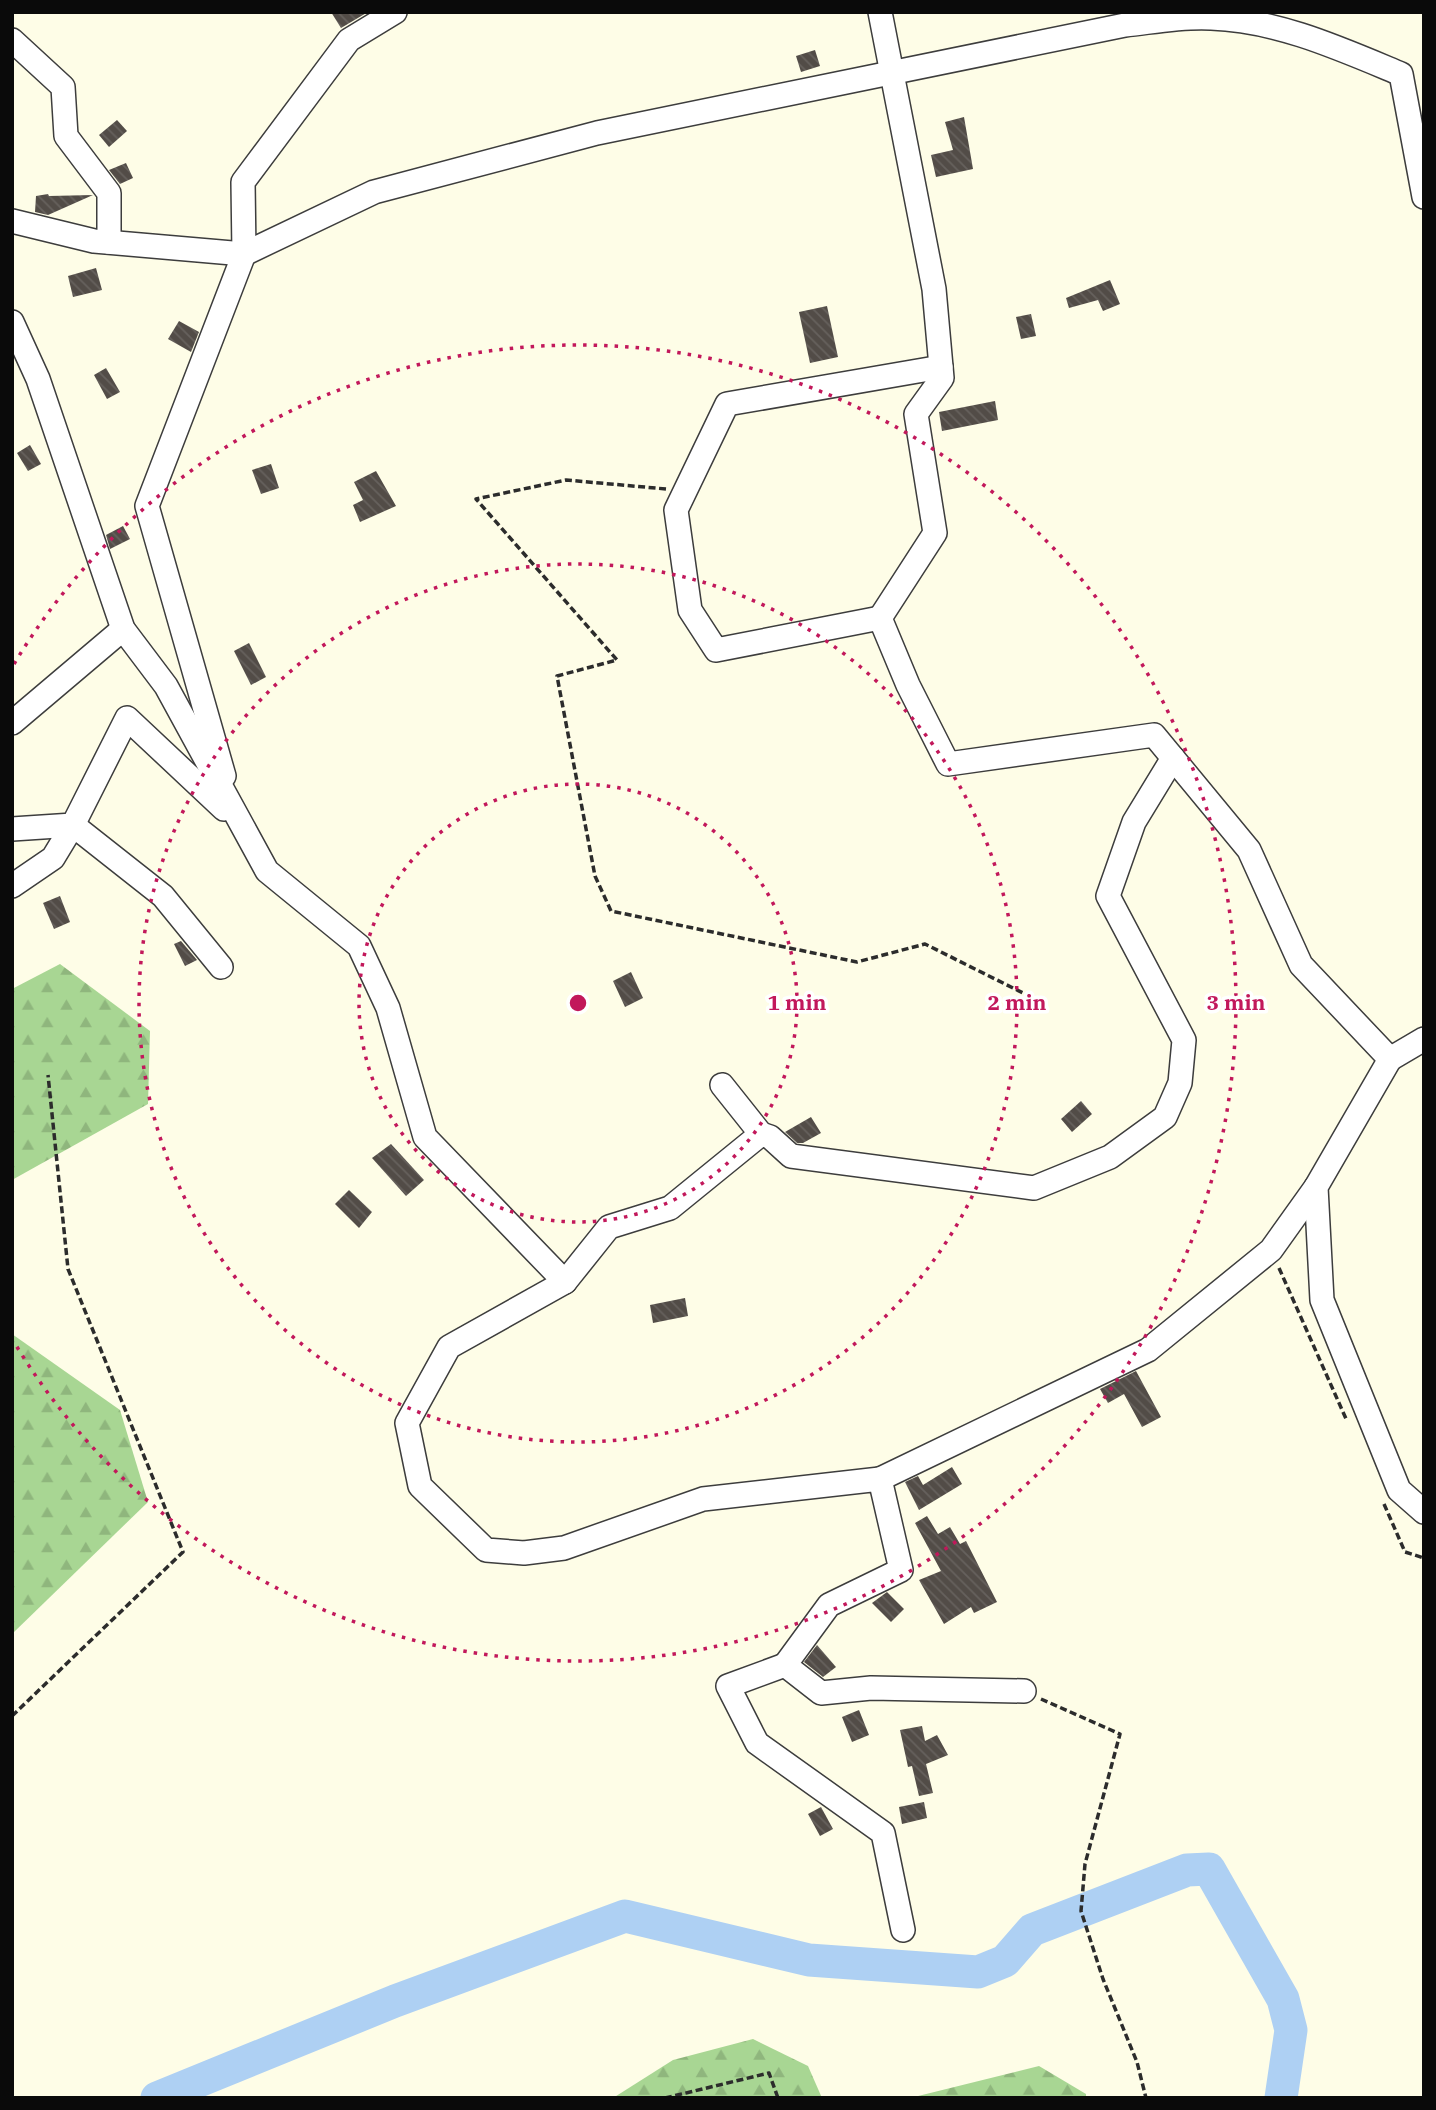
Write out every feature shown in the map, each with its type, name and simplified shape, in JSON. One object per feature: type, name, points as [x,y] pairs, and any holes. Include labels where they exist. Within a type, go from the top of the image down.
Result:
[{"type":"street","points":[[237,822],[147,506],[244,254],[243,182],[349,40],[395,12]]},
{"type":"street","points":[[880,12],[934,289],[941,367],[942,379],[916,414],[935,533],[880,618],[716,650],[690,610],[676,510],[727,404],[941,367]]},
{"type":"street","points":[[12,220],[109,242],[244,254],[374,192],[597,133],[1125,25],[1211,18],[1277,29],[1327,43],[1401,74],[1424,197]]},
{"type":"street","points":[[12,40],[63,88],[66,135],[109,193],[109,242]]},
{"type":"street","points":[[12,322],[38,379],[123,629],[166,687],[237,822],[267,871],[359,946],[388,1008],[425,1137],[565,1282]]},
{"type":"street","points":[[880,618],[908,685],[948,764],[1154,735],[1249,850],[1301,965],[1390,1059]]},
{"type":"street","points":[[12,723],[123,629]]},
{"type":"street","points":[[12,886],[53,858],[73,825],[127,718],[237,822]]},
{"type":"street","points":[[722,1085],[761,1134],[770,1137],[791,1156],[1034,1188],[1110,1157],[1165,1117],[1180,1083],[1184,1040],[1108,896],[1134,822],[1173,758]]},
{"type":"street","points":[[12,829],[73,825],[163,896],[221,967]]},
{"type":"street","points":[[761,1134],[670,1208],[609,1227],[565,1282],[449,1347],[407,1423],[420,1486],[486,1550],[524,1553],[564,1548],[703,1499],[880,1479],[1148,1350],[1271,1250],[1317,1187],[1390,1059],[1424,1039]]},
{"type":"street","points":[[1317,1187],[1322,1300],[1399,1490],[1424,1512]]},
{"type":"street","points":[[880,1479],[901,1570],[828,1605],[785,1665],[728,1686],[757,1743],[883,1833],[903,1930]]},
{"type":"street","points":[[785,1665],[821,1693],[871,1688],[1024,1691]]},
{"type":"path","points":[[686,490],[566,480],[477,499],[617,660],[557,676],[596,876],[611,911],[857,962],[925,944],[1037,1000]]},
{"type":"path","points":[[12,1716],[183,1552],[68,1269],[48,1075]]},
{"type":"path","points":[[1024,1691],[1120,1734],[1085,1864],[1081,1911],[1103,1979],[1137,2062],[1146,2098]]},
{"type":"path","points":[[665,2098],[769,2073],[778,2098]]},
{"type":"green space","points":[[60,964],[150,1031],[148,1104],[12,1180],[12,989]]},
{"type":"green space","points":[[12,1334],[120,1410],[148,1502],[12,1634]]},
{"type":"green space","points":[[753,2039],[808,2066],[822,2098],[613,2098],[673,2060]]},
{"type":"green space","points":[[1039,2066],[1086,2094],[1086,2098],[910,2098]]},
{"type":"building","points":[[331,12],[368,12],[341,28]]},
{"type":"building","points":[[815,50],[820,66],[801,72],[796,56]]},
{"type":"building","points":[[964,117],[973,169],[936,177],[931,155],[953,150],[945,122]]},
{"type":"building","points":[[117,120],[127,131],[109,147],[99,135]]},
{"type":"building","points":[[126,163],[133,178],[120,184],[109,170]]},
{"type":"building","points":[[93,195],[48,215],[35,212],[36,196]]},
{"type":"building","points":[[96,268],[102,290],[73,297],[68,276]]},
{"type":"building","points":[[1110,280],[1120,304],[1103,311],[1098,300],[1069,308],[1066,298]]},
{"type":"building","points":[[827,306],[838,357],[810,363],[799,312]]},
{"type":"building","points":[[1031,314],[1036,336],[1021,339],[1016,317]]},
{"type":"building","points":[[179,321],[199,332],[191,352],[168,339]]},
{"type":"building","points":[[106,368],[120,392],[107,399],[94,375]]},
{"type":"building","points":[[995,401],[998,420],[942,431],[939,412]]},
{"type":"building","points":[[30,445],[41,464],[28,471],[17,453]]},
{"type":"building","points":[[271,464],[279,488],[261,494],[252,470]]},
{"type":"building","points":[[376,471],[396,506],[360,522],[353,505],[363,500],[354,482]]},
{"type":"building","points":[[123,526],[130,539],[110,549],[106,535]]},
{"type":"building","points":[[249,643],[266,677],[251,685],[234,651]]},
{"type":"building","points":[[60,896],[70,922],[54,929],[43,903]]},
{"type":"building","points":[[181,941],[197,960],[185,966],[174,944]]},
{"type":"building","points":[[631,972],[643,998],[625,1007],[613,981]]},
{"type":"building","points":[[1081,1101],[1092,1114],[1072,1132],[1061,1119]]},
{"type":"building","points":[[811,1117],[821,1133],[803,1143],[797,1143],[785,1132]]},
{"type":"building","points":[[391,1144],[424,1180],[406,1196],[372,1158]]},
{"type":"building","points":[[349,1190],[372,1212],[359,1228],[335,1204]]},
{"type":"building","points":[[685,1298],[688,1316],[653,1323],[650,1305]]},
{"type":"building","points":[[1136,1371],[1161,1417],[1142,1427],[1124,1394],[1108,1403],[1100,1389]]},
{"type":"building","points":[[952,1467],[962,1484],[919,1510],[905,1482],[918,1476],[923,1485]]},
{"type":"building","points":[[927,1516],[938,1534],[950,1527],[960,1544],[966,1541],[997,1602],[974,1613],[971,1607],[944,1624],[919,1580],[941,1571],[915,1523]]},
{"type":"building","points":[[887,1592],[904,1609],[891,1622],[872,1603]]},
{"type":"building","points":[[817,1645],[836,1667],[823,1677],[804,1662]]},
{"type":"building","points":[[859,1710],[869,1735],[852,1742],[842,1717]]},
{"type":"building","points":[[922,1726],[925,1741],[937,1735],[948,1755],[926,1764],[933,1793],[919,1796],[912,1766],[908,1767],[900,1730]]},
{"type":"building","points":[[924,1802],[927,1818],[902,1824],[899,1807]]},
{"type":"building","points":[[821,1807],[833,1829],[820,1836],[808,1814]]},
{"type":"waterway","points":[[157,2098],[395,2001],[625,1916],[809,1960],[978,1972],[1005,1961],[1032,1930],[1187,1870],[1209,1869],[1283,1999],[1291,2030],[1281,2098]]}]
